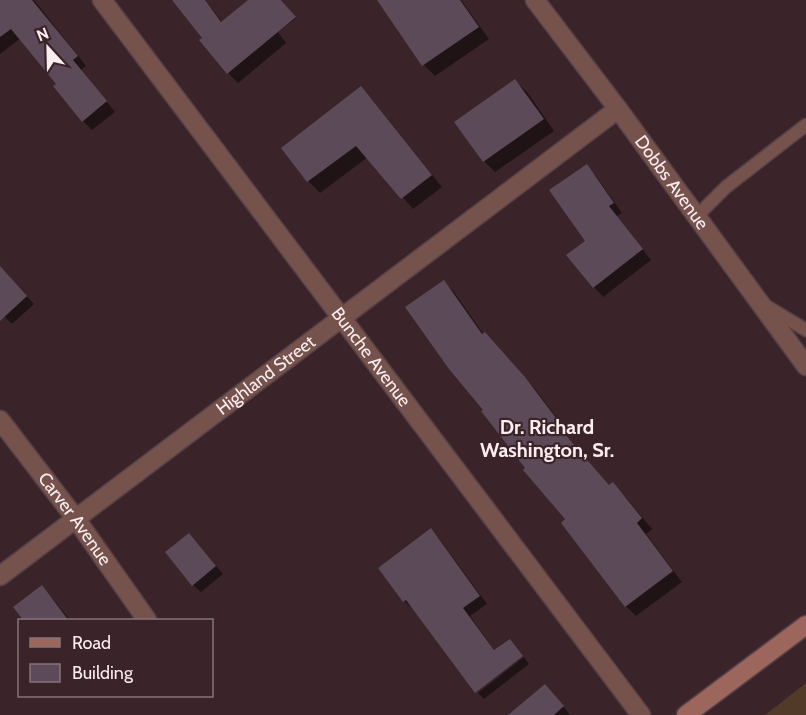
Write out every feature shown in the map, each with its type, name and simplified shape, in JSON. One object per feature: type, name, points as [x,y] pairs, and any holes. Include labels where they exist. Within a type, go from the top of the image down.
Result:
[{"type":"main road","points":[[686,715],[806,625]]},
{"type":"street","name":"Bunche Avenue","points":[[102,0],[641,715]]},
{"type":"street","name":"Dobbs Avenue","points":[[535,0],[618,109],[806,366]]},
{"type":"street","name":"Highland Street","points":[[0,576],[618,109]]},
{"type":"street","name":"Carver Avenue","points":[[0,420],[76,519],[146,619]]},
{"type":"lane","points":[[696,217],[726,187],[806,124]]},
{"type":"lane","points":[[758,300],[806,330]]},
{"type":"shaded area","points":[[806,683],[806,715],[765,715]]},
{"type":"building","points":[[0,0],[32,0],[78,56],[73,60],[107,101],[82,122],[53,86],[56,84],[11,29],[0,37]]},
{"type":"building","points":[[172,0],[205,0],[221,22],[248,0],[281,0],[296,17],[227,74],[199,40],[202,38]]},
{"type":"building","points":[[377,0],[460,0],[479,27],[422,66]]},
{"type":"building","points":[[515,79],[544,119],[483,162],[454,122]]},
{"type":"building","points":[[361,86],[432,175],[401,199],[356,146],[307,182],[281,148]]},
{"type":"building","points":[[587,164],[614,203],[609,206],[643,249],[593,288],[566,255],[585,241],[549,190]]},
{"type":"building","points":[[0,266],[27,296],[0,321]]},
{"type":"building","points":[[444,280],[482,334],[485,332],[525,377],[559,422],[556,424],[609,485],[613,482],[642,518],[637,523],[673,571],[625,607],[561,523],[565,519],[523,470],[525,468],[405,307]]},
{"type":"building","points":[[431,528],[480,596],[463,608],[494,650],[510,639],[523,656],[475,693],[406,600],[403,602],[378,568]]},
{"type":"building","points":[[189,533],[216,566],[192,586],[165,552]]},
{"type":"building","points":[[42,585],[68,619],[22,619],[13,607]]},
{"type":"building","points":[[545,684],[564,706],[554,715],[508,715]]},
{"type":"district","name":"Dr. Richard Washington, Sr.","points":[[547,438]]}]
